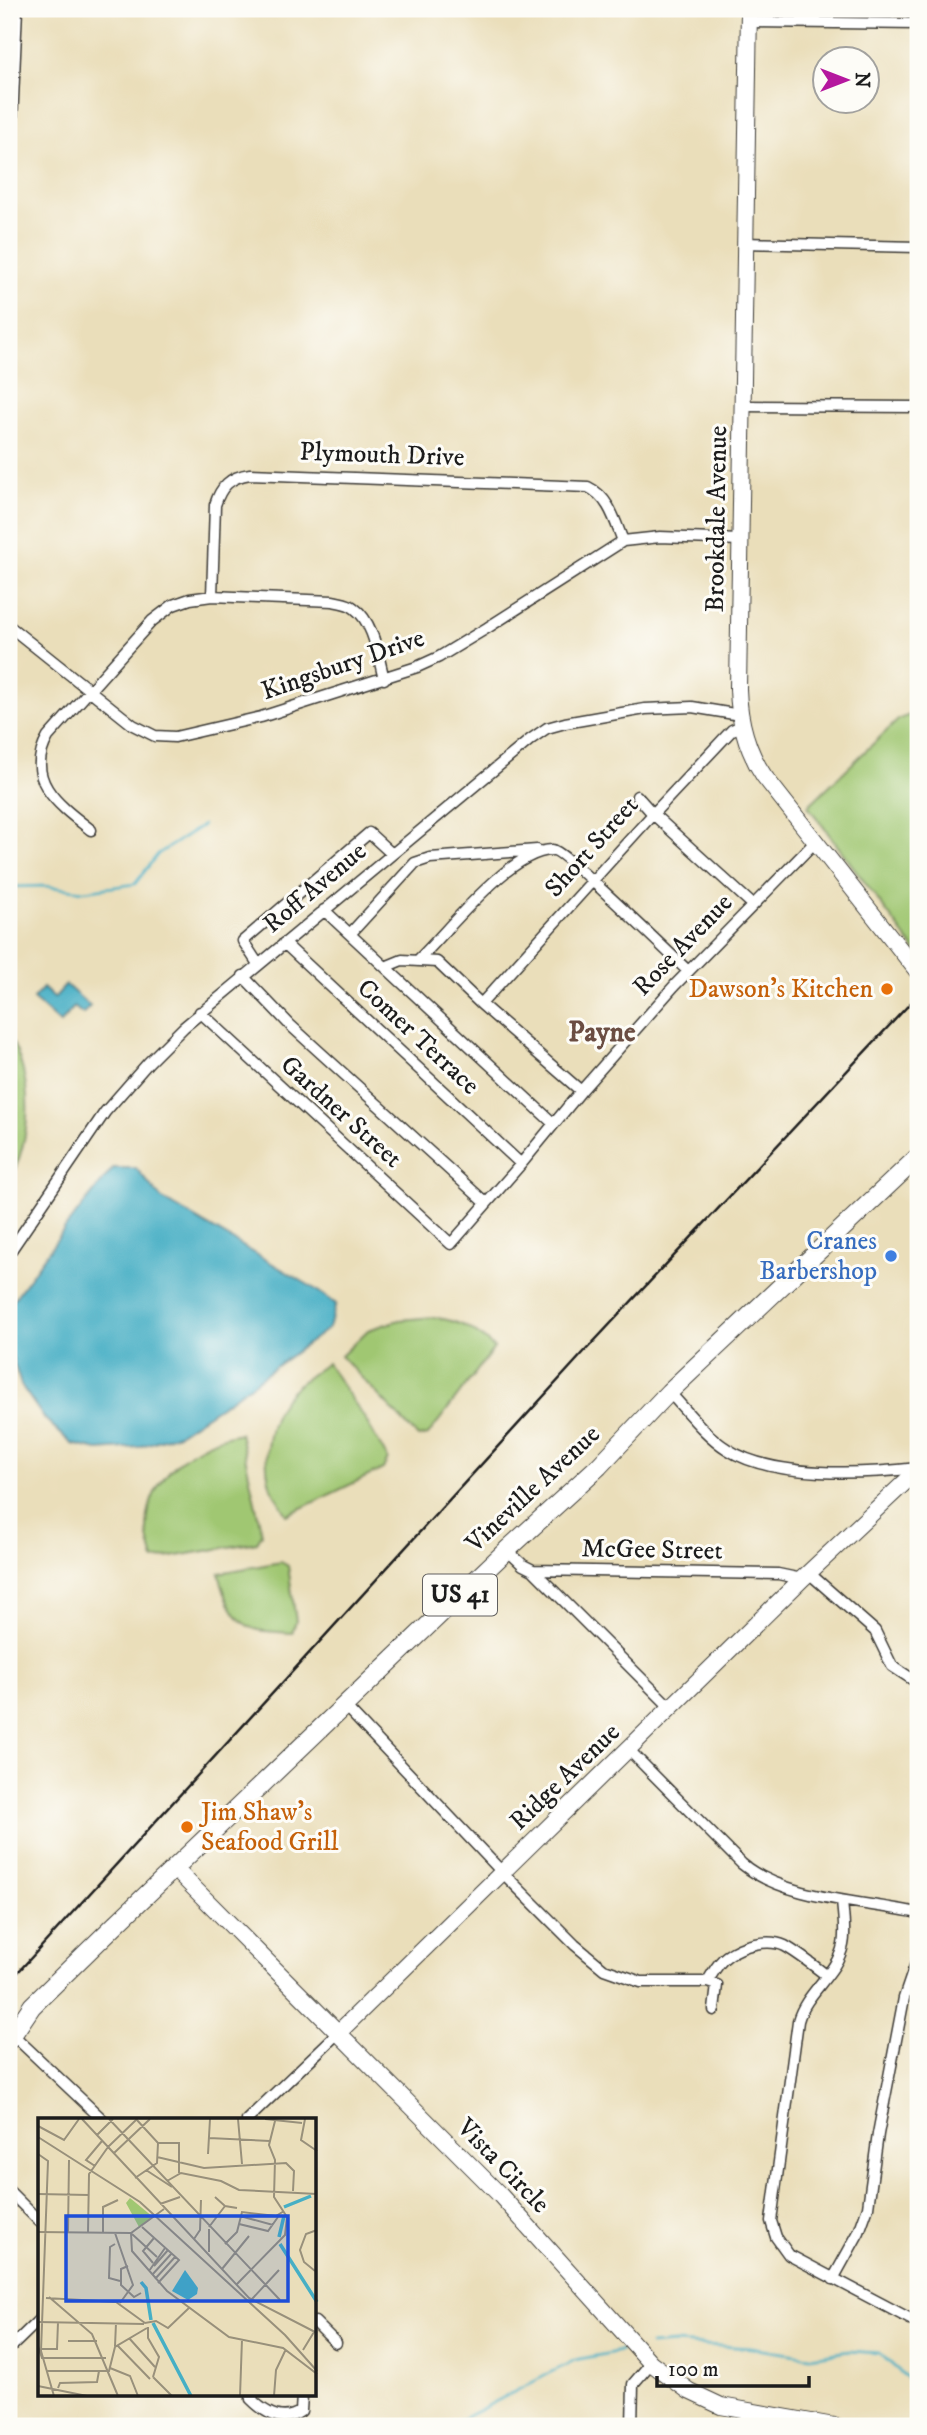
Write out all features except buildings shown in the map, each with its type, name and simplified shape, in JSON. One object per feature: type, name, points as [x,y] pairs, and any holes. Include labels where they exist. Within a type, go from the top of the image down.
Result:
[{"type":"main road","name":"Vineville Avenue","points":[[10,2037],[41,1997],[507,1550],[599,1466],[669,1392],[918,1157]]},
{"type":"street","points":[[9,191],[17,9]]},
{"type":"street","points":[[749,15],[918,24]]},
{"type":"street","name":"Brookdale Avenue","points":[[749,15],[740,540],[741,721],[758,767],[918,972]]},
{"type":"street","points":[[744,243],[918,247]]},
{"type":"street","points":[[743,406],[918,407]]},
{"type":"street","name":"Plymouth Drive","points":[[212,596],[219,491],[230,479],[250,474],[589,486],[600,494],[609,507],[623,541]]},
{"type":"street","name":"Kingsbury Drive","points":[[9,626],[133,725],[144,732],[164,738],[261,717],[384,679],[439,657],[623,541],[660,537],[740,540]]},
{"type":"street","points":[[91,830],[51,795],[39,768],[42,748],[48,737],[159,614],[190,599],[212,596],[333,601],[351,605],[363,617],[370,631],[384,679]]},
{"type":"street","name":"Roff Avenue","points":[[9,1253],[94,1126],[118,1095],[200,1012],[509,756],[548,728],[601,715],[663,708],[707,708],[741,721]]},
{"type":"street","name":"Short Street","points":[[481,1004],[591,881],[741,721]]},
{"type":"street","points":[[637,796],[653,814],[753,905]]},
{"type":"street","points":[[258,964],[243,941],[369,833],[392,854]]},
{"type":"street","name":"Rose Avenue","points":[[451,1244],[581,1091],[688,971],[816,841]]},
{"type":"street","points":[[418,960],[502,872],[520,861],[550,849]]},
{"type":"street","points":[[351,934],[415,863],[430,858],[550,849],[557,850],[688,971]]},
{"type":"street","points":[[324,910],[554,1124]]},
{"type":"street","name":"Comer Terrace","points":[[284,943],[521,1164]]},
{"type":"street","points":[[385,967],[402,960],[437,962],[581,1091]]},
{"type":"street","points":[[243,976],[290,1025],[486,1203]]},
{"type":"street","name":"Gardner Street","points":[[200,1012],[451,1244]]},
{"type":"street","points":[[669,1392],[721,1445],[748,1460],[782,1469],[882,1472],[918,1469]]},
{"type":"street","name":"Ridge Avenue","points":[[249,2118],[918,1469]]},
{"type":"street","points":[[507,1550],[523,1565],[533,1570],[671,1707]]},
{"type":"street","name":"McGee Street","points":[[533,1570],[806,1576]]},
{"type":"street","points":[[806,1576],[875,1631],[892,1666],[918,1683]]},
{"type":"street","points":[[345,1706],[502,1872],[575,1945],[604,1969],[641,1982],[707,1982],[717,1985],[713,2010]]},
{"type":"street","points":[[629,1750],[758,1877],[842,1901],[918,1913]]},
{"type":"street","name":"Vista Circle","points":[[175,1868],[500,2195],[651,2363],[689,2391],[721,2406],[834,2426]]},
{"type":"street","points":[[842,1901],[843,1946],[836,1961],[809,1996],[798,2021],[771,2221],[776,2237],[789,2255],[918,2323]]},
{"type":"street","points":[[707,1982],[728,1954],[749,1945],[769,1942],[783,1945],[826,1975]]},
{"type":"street","points":[[833,2279],[859,2232],[868,2207],[878,2134],[904,1998],[918,1957]]},
{"type":"street","points":[[10,2037],[101,2118]]},
{"type":"street","points":[[9,2191],[38,2220]]},
{"type":"street","points":[[9,2349],[38,2321]]},
{"type":"street","points":[[317,2324],[336,2343]]},
{"type":"street","points":[[632,2426],[633,2384],[651,2363]]},
{"type":"street","points":[[250,2396],[272,2415],[284,2418],[294,2416],[300,2411],[302,2396]]},
{"type":"green space","points":[[918,712],[918,954],[808,806],[899,719]]},
{"type":"green space","points":[[9,1036],[23,1072],[27,1109],[22,1147],[9,1182]]},
{"type":"green space","points":[[434,1317],[467,1327],[494,1348],[428,1435],[418,1437],[341,1356],[368,1330],[399,1320]]},
{"type":"green space","points":[[327,1363],[364,1417],[388,1459],[383,1469],[287,1515],[269,1481],[268,1438],[274,1417],[289,1393]]},
{"type":"green space","points":[[240,1433],[262,1534],[257,1542],[154,1560],[148,1539],[149,1509],[164,1477],[190,1453],[206,1444]]},
{"type":"green space","points":[[281,1562],[288,1566],[296,1621],[292,1633],[262,1631],[249,1627],[231,1607],[219,1573]]},
{"type":"water","points":[[66,985],[90,1006],[83,1014],[74,1007],[60,1023],[33,999],[43,988],[54,998]]},
{"type":"water","points":[[113,1168],[136,1168],[161,1198],[312,1287],[336,1304],[329,1328],[178,1434],[139,1447],[98,1450],[72,1444],[44,1418],[21,1385],[9,1347],[9,1306],[68,1224]]},
{"type":"waterway","points":[[9,887],[44,886],[84,891],[135,884],[158,854],[203,825]]},
{"type":"waterway","points":[[650,2345],[675,2343],[750,2348],[810,2357],[849,2351],[879,2353],[918,2388]]},
{"type":"waterway","points":[[449,2426],[575,2360],[621,2351]]},
{"type":"railway","points":[[9,1982],[584,1352],[918,995]]},
{"type":"place","name":"Dawson's Kitchen","points":[[887,989]]},
{"type":"place","name":"Cranes Barbershop","points":[[891,1256]]},
{"type":"place","name":"Jim Shaw's Seafood Grill","points":[[187,1827]]},
{"type":"district","name":"Payne","points":[[602,1032]]}]
